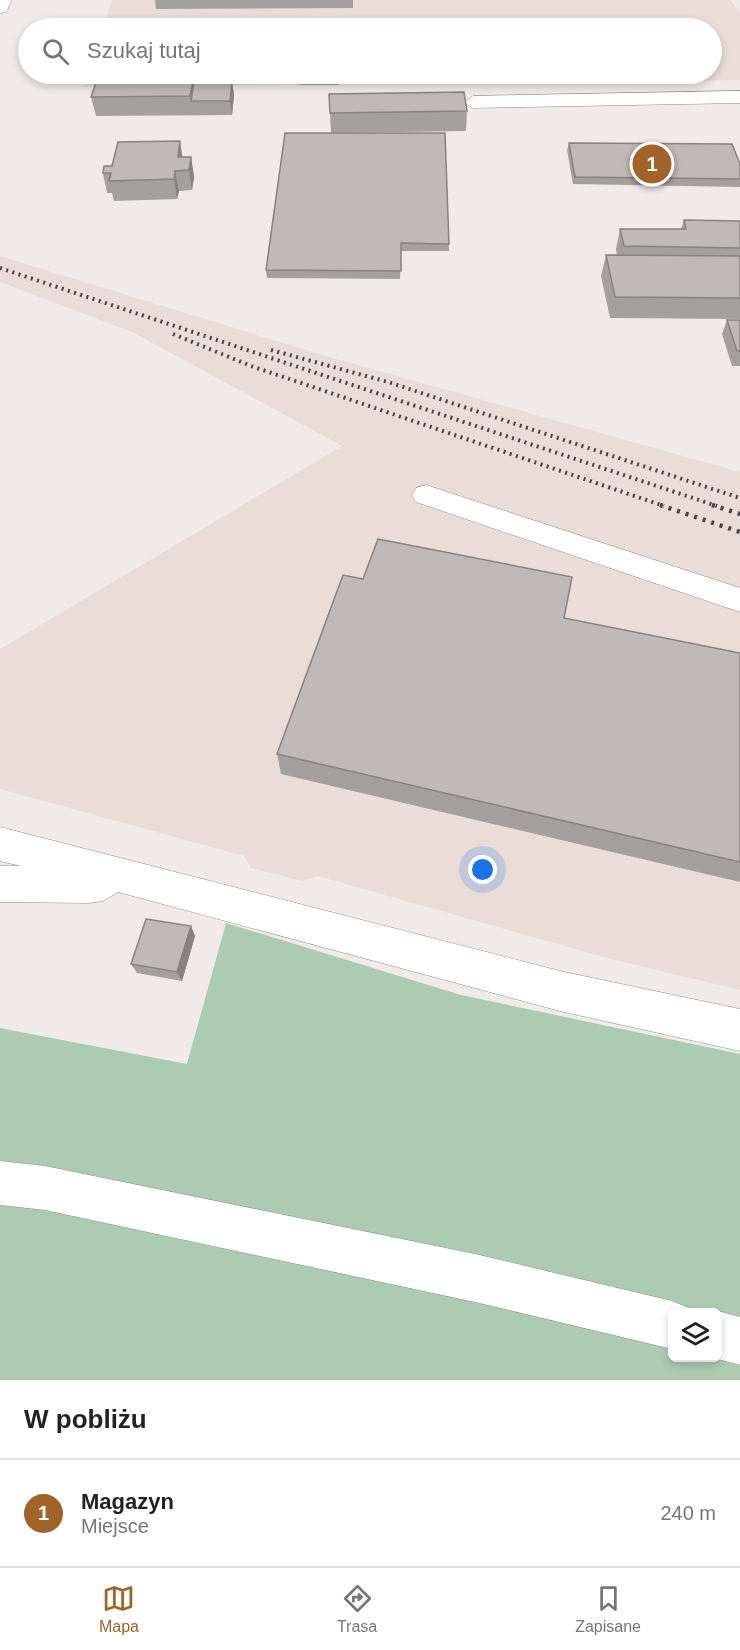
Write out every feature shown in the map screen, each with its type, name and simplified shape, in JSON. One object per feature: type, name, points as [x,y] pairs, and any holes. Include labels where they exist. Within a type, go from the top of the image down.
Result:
[{"type":"lane","points":[[0,8],[4,0]]},
{"type":"lane","points":[[473,102],[740,97]]},
{"type":"lane","points":[[426,495],[740,600]]},
{"type":"lane","points":[[0,844],[564,992],[740,1030]]},
{"type":"lane","points":[[0,884],[89,885],[127,879]]},
{"type":"lane","points":[[0,1183],[45,1188],[463,1275],[668,1324]]},
{"type":"lane","points":[[722,1336],[740,1341]]},
{"type":"shaded area","points":[[112,0],[730,0],[740,13],[740,80],[722,80],[722,18],[106,18]]},
{"type":"shaded area","points":[[85,84],[365,84],[84,87]]},
{"type":"shaded area","points":[[0,256],[326,356],[740,472],[740,990],[607,958],[318,876],[302,881],[251,868],[244,856],[0,789],[0,649],[342,446],[132,332],[0,282]]},
{"type":"green space","points":[[226,923],[461,995],[740,1054],[740,1380],[0,1380],[0,1028],[187,1064]]},
{"type":"building","points":[[96,84],[193,84],[190,96],[91,97]]},
{"type":"building","points":[[194,84],[232,84],[230,101],[191,101]]},
{"type":"building","points":[[464,92],[467,111],[330,113],[329,94]]},
{"type":"building","points":[[285,133],[445,133],[449,244],[401,243],[401,271],[266,270]]},
{"type":"building","points":[[180,141],[178,157],[191,157],[189,170],[175,171],[174,179],[109,181],[111,173],[103,173],[104,166],[112,166],[118,142]]},
{"type":"building","points":[[569,143],[732,144],[740,164],[740,179],[575,177]]},
{"type":"building","points":[[684,220],[740,221],[740,248],[624,246],[620,229],[686,229]]},
{"type":"building","points":[[606,255],[740,256],[740,298],[615,297]]},
{"type":"building","points":[[727,320],[740,320],[740,351],[737,351]]},
{"type":"building","points":[[378,539],[572,577],[564,618],[740,653],[740,862],[277,754],[343,575],[363,579]]},
{"type":"building","points":[[146,919],[191,926],[177,972],[131,964]]},
{"type":"railway","points":[[0,268],[717,506]]},
{"type":"railway","points":[[173,334],[251,366],[664,506]]},
{"type":"railway","points":[[271,350],[388,382],[740,498]]},
{"type":"railway","points":[[660,505],[740,532]]},
{"type":"railway","points":[[712,505],[740,514]]},
{"type":"place","name":"Magazyn","points":[[652,164]]}]
